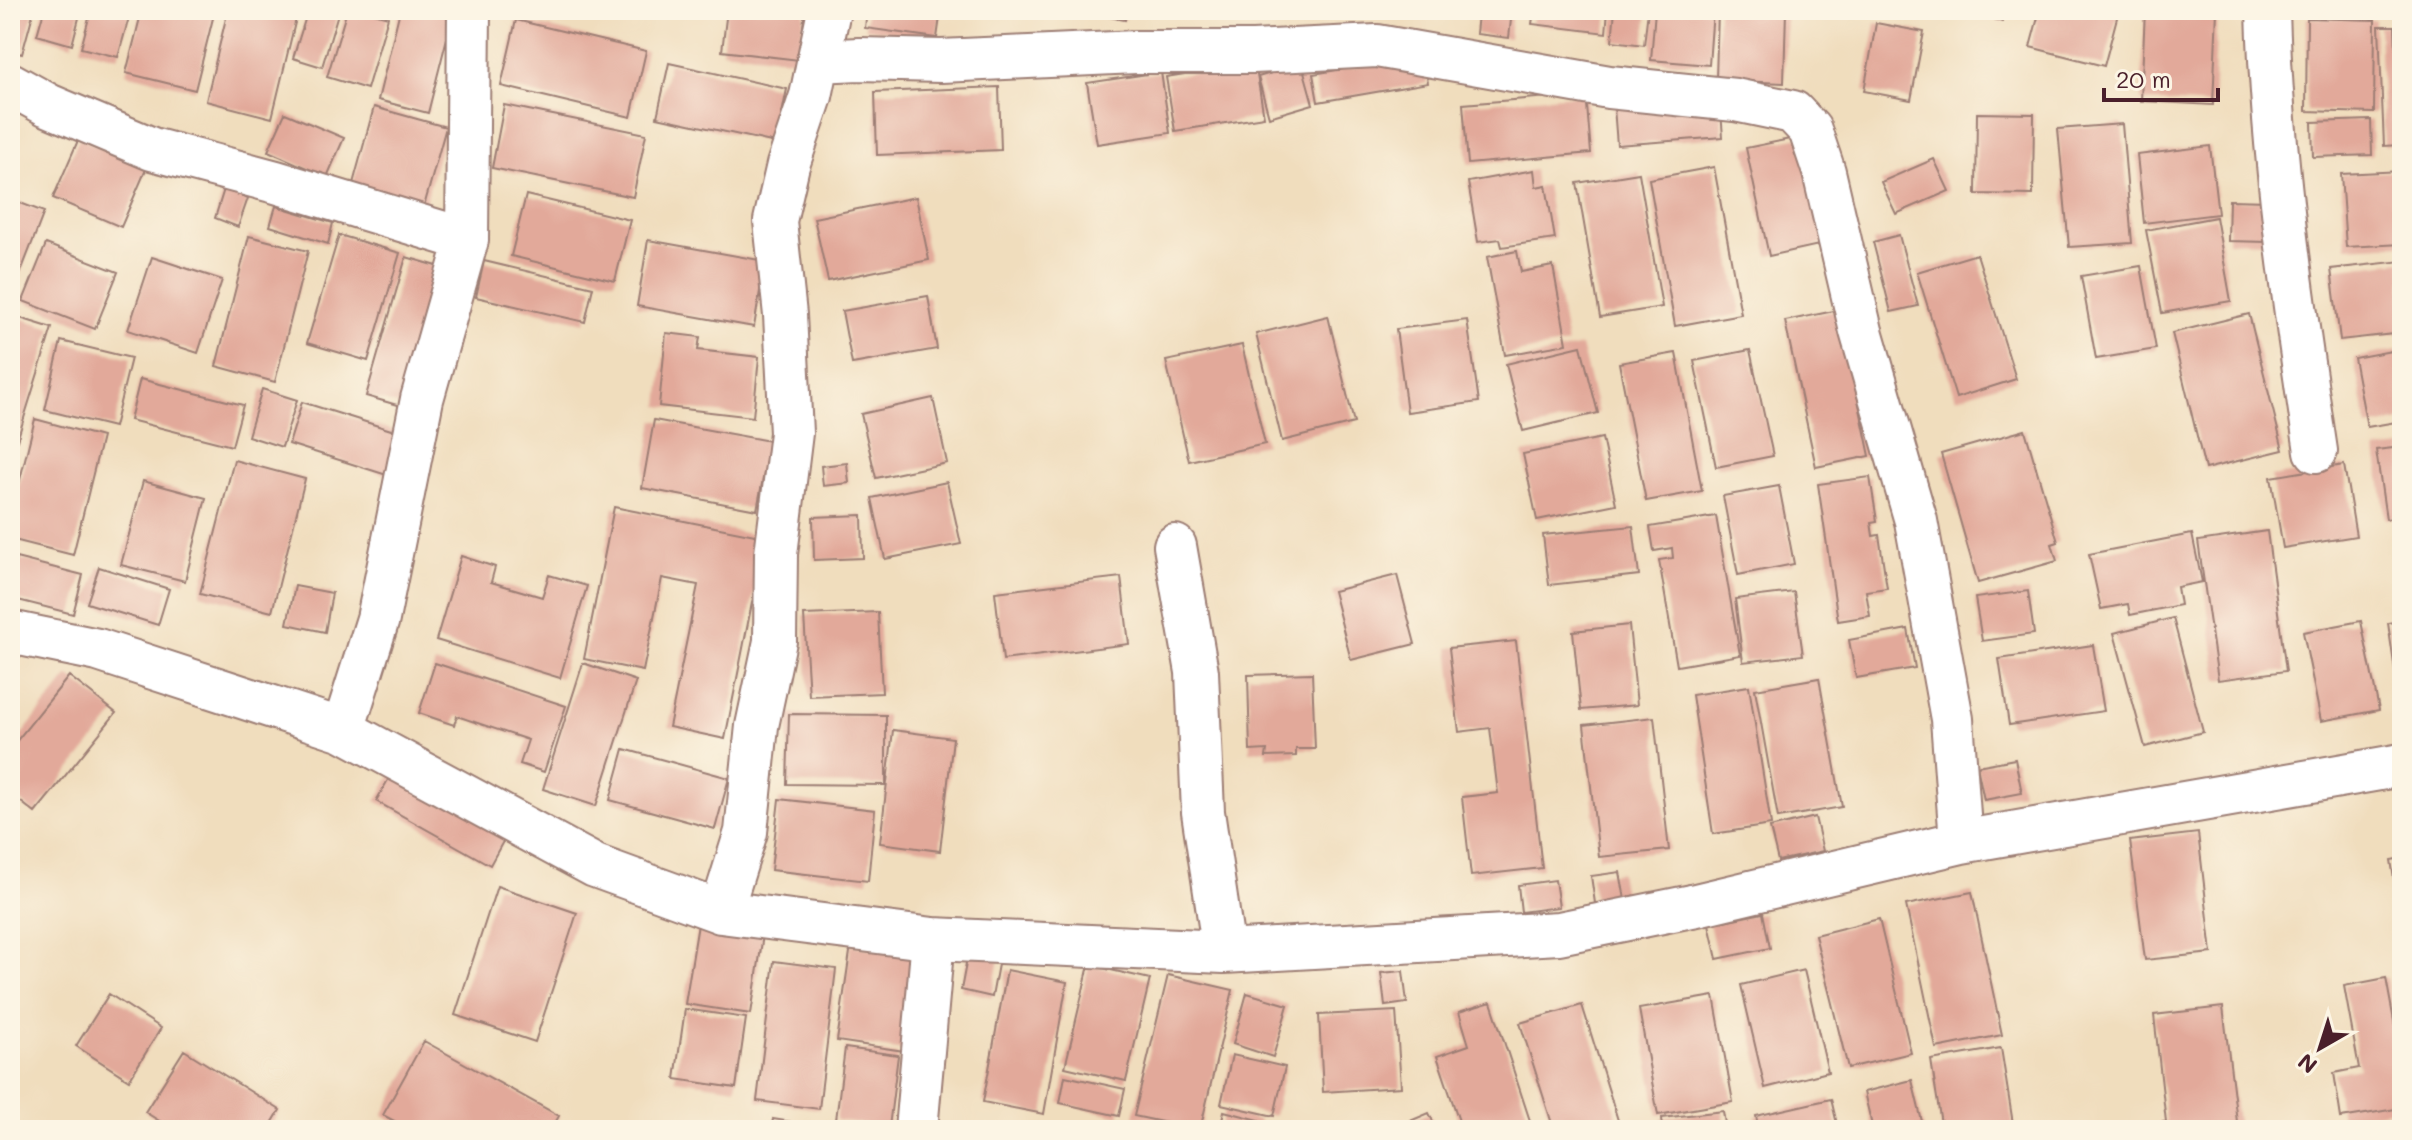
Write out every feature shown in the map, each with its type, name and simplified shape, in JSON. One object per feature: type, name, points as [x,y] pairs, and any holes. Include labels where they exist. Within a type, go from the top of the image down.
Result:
[{"type":"street","points":[[343,730],[378,619],[422,399],[467,240],[469,10]]},
{"type":"street","points":[[721,912],[746,832],[757,726],[775,641],[776,554],[791,433],[785,315],[775,221],[788,165],[811,96],[829,10]]},
{"type":"street","points":[[2268,10],[2275,133],[2292,286],[2316,451]]},
{"type":"street","points":[[818,61],[941,61],[1377,46],[1609,87],[1735,100],[1793,112],[1810,130],[1824,172],[1861,331],[1916,521],[1952,719],[1961,842]]},
{"type":"street","points":[[10,84],[48,105],[152,149],[276,182],[467,240]]},
{"type":"street","points":[[1175,546],[1197,672],[1203,812],[1224,952]]},
{"type":"street","points":[[10,632],[98,650],[343,730],[595,866],[721,912],[933,939],[1224,952],[1559,933],[1692,906],[1961,842],[2402,765]]},
{"type":"street","points":[[916,1130],[933,939]]},
{"type":"building","points":[[10,10],[34,10],[22,54],[10,51]]},
{"type":"building","points":[[44,10],[81,10],[72,45],[37,35]]},
{"type":"building","points":[[91,10],[131,10],[118,57],[81,48]]},
{"type":"building","points":[[142,10],[215,10],[195,90],[126,73]]},
{"type":"building","points":[[228,10],[298,10],[272,118],[206,101]]},
{"type":"building","points":[[308,10],[339,10],[322,67],[293,58]]},
{"type":"building","points":[[347,10],[364,10],[388,17],[367,89],[327,77]]},
{"type":"building","points":[[400,10],[454,10],[428,113],[378,100]]},
{"type":"building","points":[[727,10],[805,10],[799,60],[722,51]]},
{"type":"building","points":[[867,10],[941,10],[937,38],[865,28]]},
{"type":"building","points":[[1074,10],[1127,10],[1125,20]]},
{"type":"building","points":[[1158,10],[1223,10],[1222,19],[1157,13]]},
{"type":"building","points":[[1465,10],[1512,10],[1509,38],[1476,34],[1478,14]]},
{"type":"building","points":[[1534,10],[1608,10],[1606,33],[1532,24]]},
{"type":"building","points":[[1615,10],[1648,10],[1644,45],[1612,41]]},
{"type":"building","points":[[1655,10],[1713,10],[1709,65],[1651,60]]},
{"type":"building","points":[[1718,10],[1786,10],[1784,83],[1716,80]]},
{"type":"building","points":[[1970,10],[2006,10],[2002,22]]},
{"type":"building","points":[[2040,10],[2119,10],[2104,66],[2030,47]]},
{"type":"building","points":[[2145,10],[2217,10],[2213,105],[2141,101]]},
{"type":"building","points":[[2307,18],[2375,20],[2374,113],[2306,111]]},
{"type":"building","points":[[516,20],[646,51],[631,117],[501,86]]},
{"type":"building","points":[[1876,23],[1924,32],[1911,100],[1864,91]]},
{"type":"building","points":[[2379,26],[2395,26],[2400,145],[2384,146]]},
{"type":"building","points":[[1423,56],[1428,83],[1318,102],[1313,74]]},
{"type":"building","points":[[669,63],[787,89],[776,143],[657,117]]},
{"type":"building","points":[[1255,63],[1264,117],[1175,131],[1166,77]]},
{"type":"building","points":[[1302,64],[1313,104],[1269,117],[1258,77]]},
{"type":"building","points":[[1161,72],[1170,133],[1097,144],[1087,83]]},
{"type":"building","points":[[999,87],[1001,150],[877,155],[875,92]]},
{"type":"building","points":[[1586,94],[1591,153],[1468,164],[1463,104]]},
{"type":"building","points":[[1720,99],[1723,137],[1617,145],[1614,107]]},
{"type":"building","points":[[504,105],[646,134],[633,197],[492,168]]},
{"type":"building","points":[[374,107],[446,127],[423,210],[351,191]]},
{"type":"building","points":[[285,113],[344,138],[327,177],[268,151]]},
{"type":"building","points":[[1977,113],[2034,114],[2033,195],[1976,194]]},
{"type":"building","points":[[2371,120],[2372,155],[2313,157],[2312,122]]},
{"type":"building","points":[[2122,124],[2132,243],[2069,247],[2058,129]]},
{"type":"building","points":[[1805,136],[1828,243],[1769,256],[1746,148]]},
{"type":"building","points":[[79,138],[147,167],[121,227],[53,198]]},
{"type":"building","points":[[2210,146],[2218,214],[2144,223],[2137,155]]},
{"type":"building","points":[[1934,159],[1949,191],[1896,214],[1881,182]]},
{"type":"building","points":[[1714,167],[1741,314],[1675,326],[1649,179]]},
{"type":"building","points":[[1534,170],[1536,187],[1546,185],[1555,239],[1502,247],[1500,239],[1478,242],[1468,182]]},
{"type":"building","points":[[2402,171],[2402,244],[2346,247],[2341,174]]},
{"type":"building","points":[[1639,173],[1662,307],[1600,317],[1577,183]]},
{"type":"building","points":[[224,189],[248,198],[238,227],[215,218]]},
{"type":"building","points":[[526,195],[630,220],[615,281],[511,256]]},
{"type":"building","points":[[916,197],[929,260],[828,281],[814,218]]},
{"type":"building","points":[[10,199],[44,212],[15,287],[10,284]]},
{"type":"building","points":[[2229,200],[2268,201],[2268,242],[2228,241]]},
{"type":"building","points":[[276,206],[333,223],[328,244],[270,226]]},
{"type":"building","points":[[2216,217],[2231,301],[2162,313],[2146,230]]},
{"type":"building","points":[[339,235],[400,253],[368,361],[307,343]]},
{"type":"building","points":[[1899,235],[1918,306],[1891,312],[1873,242]]},
{"type":"building","points":[[249,236],[308,251],[275,382],[216,366]]},
{"type":"building","points":[[648,240],[765,261],[754,327],[637,306]]},
{"type":"building","points":[[46,244],[118,272],[95,329],[23,301]]},
{"type":"building","points":[[1517,251],[1521,272],[1553,266],[1567,344],[1505,355],[1487,257]]},
{"type":"building","points":[[1977,254],[2016,379],[1956,398],[1917,272]]},
{"type":"building","points":[[152,257],[222,280],[198,353],[128,330]]},
{"type":"building","points":[[406,257],[444,268],[404,407],[366,396]]},
{"type":"building","points":[[484,261],[593,287],[585,322],[476,297]]},
{"type":"building","points":[[2402,261],[2402,333],[2340,340],[2331,269]]},
{"type":"building","points":[[2141,266],[2156,349],[2096,359],[2081,276]]},
{"type":"building","points":[[928,296],[937,349],[852,364],[842,311]]},
{"type":"building","points":[[1839,310],[1870,456],[1816,467],[1785,321]]},
{"type":"building","points":[[2249,314],[2283,450],[2205,469],[2172,333]]},
{"type":"building","points":[[10,315],[52,328],[11,460],[10,460]]},
{"type":"building","points":[[1328,316],[1354,423],[1282,441],[1256,334]]},
{"type":"building","points":[[1467,320],[1479,402],[1407,412],[1396,329]]},
{"type":"building","points":[[666,333],[700,337],[698,350],[759,357],[753,417],[659,406]]},
{"type":"building","points":[[61,341],[131,358],[114,427],[45,410]]},
{"type":"building","points":[[1242,345],[1265,444],[1189,461],[1166,361]]},
{"type":"building","points":[[1581,346],[1598,413],[1523,431],[1506,364]]},
{"type":"building","points":[[2402,349],[2402,421],[2367,427],[2354,358]]},
{"type":"building","points":[[1750,350],[1773,456],[1716,467],[1694,361]]},
{"type":"building","points":[[1676,353],[1702,491],[1646,501],[1619,363]]},
{"type":"building","points":[[140,379],[243,405],[232,446],[130,420]]},
{"type":"building","points":[[262,389],[297,400],[282,447],[248,436]]},
{"type":"building","points":[[933,398],[947,463],[876,478],[861,414]]},
{"type":"building","points":[[302,402],[407,435],[393,477],[289,444]]},
{"type":"building","points":[[35,419],[102,437],[73,555],[10,539],[10,520]]},
{"type":"building","points":[[654,420],[770,441],[757,510],[642,488]]},
{"type":"building","points":[[2025,430],[2058,542],[2052,544],[2057,561],[1978,583],[1941,454]]},
{"type":"building","points":[[1602,438],[1616,504],[1537,520],[1523,454]]},
{"type":"building","points":[[2402,447],[2402,517],[2386,519],[2376,450]]},
{"type":"building","points":[[234,460],[305,479],[272,612],[200,594]]},
{"type":"building","points":[[847,463],[849,483],[823,486],[821,466]]},
{"type":"building","points":[[2344,465],[2356,536],[2283,548],[2271,477]]},
{"type":"building","points":[[1870,477],[1877,521],[1871,522],[1873,536],[1879,535],[1887,588],[1866,591],[1870,616],[1838,621],[1818,484]]},
{"type":"building","points":[[143,481],[206,498],[185,581],[121,565]]},
{"type":"building","points":[[947,482],[961,544],[885,559],[872,498]]},
{"type":"building","points":[[1779,486],[1794,564],[1738,575],[1723,496]]},
{"type":"building","points":[[614,507],[765,537],[725,739],[669,727],[698,585],[662,578],[643,671],[584,659]]},
{"type":"building","points":[[862,515],[863,558],[814,560],[813,517]]},
{"type":"building","points":[[1716,516],[1740,655],[1677,666],[1659,560],[1673,558],[1672,548],[1654,551],[1650,527]]},
{"type":"building","points":[[1633,526],[1639,575],[1549,585],[1543,535]]},
{"type":"building","points":[[2267,531],[2286,671],[2218,680],[2198,541]]},
{"type":"building","points":[[2192,534],[2202,582],[2177,587],[2180,605],[2130,615],[2128,604],[2101,609],[2089,554]]},
{"type":"building","points":[[461,556],[495,567],[491,582],[542,597],[549,575],[587,586],[560,678],[436,640]]},
{"type":"building","points":[[16,558],[83,575],[73,614],[10,598]]},
{"type":"building","points":[[99,567],[169,589],[158,625],[87,603]]},
{"type":"building","points":[[1397,575],[1415,644],[1351,660],[1333,591]]},
{"type":"building","points":[[1121,577],[1129,644],[1003,660],[995,592]]},
{"type":"building","points":[[295,586],[332,593],[325,632],[287,624]]},
{"type":"building","points":[[2028,591],[2034,634],[1982,641],[1975,598]]},
{"type":"building","points":[[1794,592],[1803,655],[1743,662],[1735,599]]},
{"type":"building","points":[[878,612],[882,693],[809,696],[804,615]]},
{"type":"building","points":[[2173,618],[2203,732],[2145,747],[2114,633]]},
{"type":"building","points":[[2361,621],[2379,710],[2321,721],[2303,632]]},
{"type":"building","points":[[2402,621],[2402,705],[2400,705],[2388,623]]},
{"type":"building","points":[[1629,625],[1637,705],[1581,710],[1573,631]]},
{"type":"building","points":[[1908,629],[1915,668],[1856,678],[1849,640]]},
{"type":"building","points":[[1516,641],[1542,868],[1471,876],[1462,797],[1498,793],[1490,728],[1459,732],[1449,648]]},
{"type":"building","points":[[2093,645],[2104,711],[2009,725],[1999,659]]},
{"type":"building","points":[[435,663],[566,706],[544,772],[520,764],[528,740],[457,716],[454,725],[419,713]]},
{"type":"building","points":[[583,663],[636,681],[596,806],[543,789]]},
{"type":"building","points":[[1312,673],[1315,749],[1296,749],[1296,756],[1266,757],[1267,750],[1250,751],[1248,675]]},
{"type":"building","points":[[69,676],[116,713],[35,813],[10,793],[10,749]]},
{"type":"building","points":[[1819,678],[1842,807],[1778,818],[1755,689]]},
{"type":"building","points":[[1749,686],[1771,825],[1713,834],[1692,695]]},
{"type":"building","points":[[789,714],[886,715],[886,785],[787,784]]},
{"type":"building","points":[[1654,717],[1669,850],[1599,857],[1584,725]]},
{"type":"building","points":[[893,730],[953,738],[940,851],[880,843]]},
{"type":"building","points":[[624,749],[729,778],[715,829],[610,800]]},
{"type":"building","points":[[2015,759],[2022,793],[1984,800],[1977,766]]},
{"type":"building","points":[[397,764],[511,827],[490,865],[376,801]]},
{"type":"building","points":[[779,799],[875,810],[868,881],[771,870]]},
{"type":"building","points":[[1815,817],[1823,851],[1778,861],[1770,828]]},
{"type":"building","points":[[2198,833],[2212,953],[2145,960],[2130,841]]},
{"type":"building","points":[[2402,858],[2402,918],[2400,918],[2391,860]]},
{"type":"building","points":[[1620,872],[1626,905],[1596,910],[1591,876]]},
{"type":"building","points":[[1555,880],[1559,907],[1521,912],[1518,885]]},
{"type":"building","points":[[497,886],[577,913],[535,1042],[455,1015]]},
{"type":"building","points":[[1972,892],[2002,1035],[1936,1048],[1906,905]]},
{"type":"building","points":[[1763,913],[1770,948],[1717,959],[1709,924]]},
{"type":"building","points":[[699,918],[764,928],[751,1014],[685,1004]]},
{"type":"building","points":[[1879,919],[1911,1053],[1848,1068],[1815,935]]},
{"type":"building","points":[[851,945],[925,957],[911,1052],[837,1041]]},
{"type":"building","points":[[968,953],[999,959],[992,997],[961,990]]},
{"type":"building","points":[[774,961],[836,969],[819,1109],[757,1101]]},
{"type":"building","points":[[1089,965],[1150,979],[1126,1081],[1065,1067]]},
{"type":"building","points":[[1007,970],[1067,982],[1044,1114],[983,1102]]},
{"type":"building","points":[[1804,970],[1828,1072],[1765,1088],[1741,985]]},
{"type":"building","points":[[1403,971],[1407,1003],[1385,1006],[1381,973]]},
{"type":"building","points":[[1168,975],[1233,990],[1200,1130],[1134,1116]]},
{"type":"building","points":[[2386,978],[2402,1064],[2402,1108],[2341,1118],[2334,1073],[2359,1068],[2344,986]]},
{"type":"building","points":[[1247,993],[1288,1005],[1273,1057],[1233,1044]]},
{"type":"building","points":[[109,994],[161,1028],[129,1080],[76,1046]]},
{"type":"building","points":[[1714,996],[1733,1102],[1658,1115],[1639,1009]]},
{"type":"building","points":[[1491,1002],[1533,1130],[1462,1130],[1437,1056],[1469,1045],[1459,1012]]},
{"type":"building","points":[[1582,1005],[1621,1130],[1554,1130],[1520,1023]]},
{"type":"building","points":[[2223,1007],[2238,1130],[2160,1130],[2159,1122],[2166,1122],[2154,1015]]},
{"type":"building","points":[[685,1009],[746,1018],[736,1088],[675,1079]]},
{"type":"building","points":[[1396,1011],[1401,1087],[1323,1092],[1319,1015]]},
{"type":"building","points":[[424,1041],[559,1116],[551,1130],[411,1130],[383,1115]]},
{"type":"building","points":[[845,1048],[898,1055],[889,1127],[836,1120]]},
{"type":"building","points":[[2001,1048],[2014,1130],[1942,1130],[1931,1060]]},
{"type":"building","points":[[184,1050],[280,1110],[268,1130],[174,1130],[145,1112]]},
{"type":"building","points":[[1232,1055],[1285,1067],[1274,1116],[1221,1104]]},
{"type":"building","points":[[1065,1076],[1125,1089],[1119,1116],[1060,1103]]},
{"type":"building","points":[[1912,1080],[1924,1130],[1873,1130],[1864,1092]]},
{"type":"building","points":[[1831,1099],[1838,1128],[1759,1130],[1756,1116]]},
{"type":"building","points":[[1224,1111],[1259,1120],[1257,1130],[1220,1130]]},
{"type":"building","points":[[1723,1111],[1726,1130],[1663,1130],[1662,1118]]},
{"type":"building","points":[[1429,1113],[1437,1130],[1389,1130]]},
{"type":"building","points":[[773,1119],[829,1128],[829,1130],[771,1130]]}]
